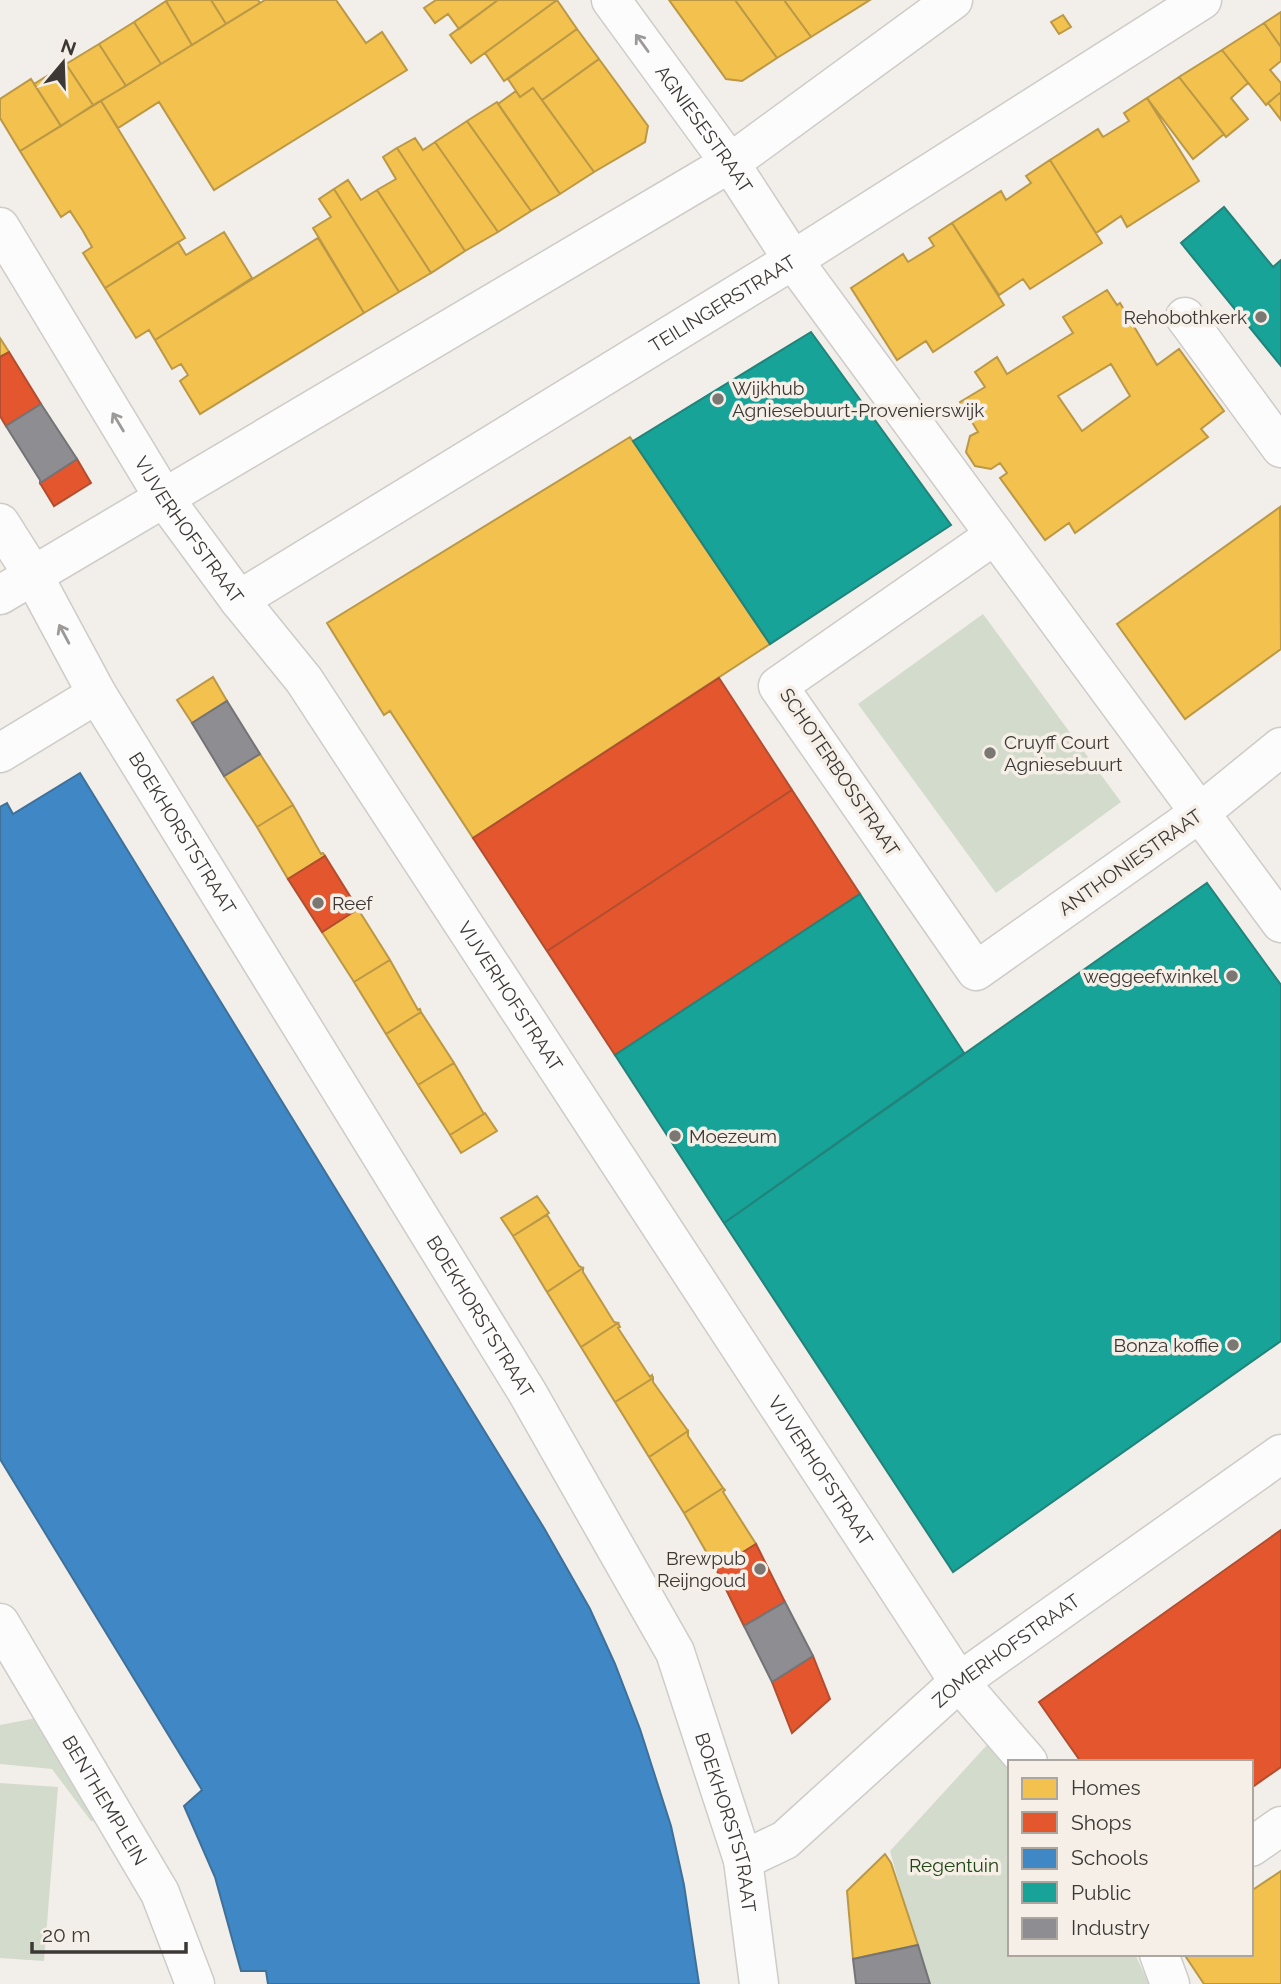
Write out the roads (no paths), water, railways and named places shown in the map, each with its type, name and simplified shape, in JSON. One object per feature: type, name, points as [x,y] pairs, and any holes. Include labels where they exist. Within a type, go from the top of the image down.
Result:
[{"type":"street","name":"AGNIESESTRAAT","points":[[611,0],[730,163],[793,260]]},
{"type":"street","points":[[0,595],[730,163],[953,0]]},
{"type":"street","name":"TEILINGERSTRAAT","points":[[239,600],[793,260],[1202,0]]},
{"type":"street","name":"VIJVERHOFSTRAAT","points":[[0,227],[164,498],[239,600],[312,691],[959,1682],[1026,1760]]},
{"type":"street","points":[[793,260],[1281,923]]},
{"type":"street","points":[[1185,317],[1281,448]]},
{"type":"street","name":"BOEKHORSTSTRAAT","points":[[0,523],[33,575],[97,694],[520,1380],[675,1652],[743,1860],[759,1984]]},
{"type":"street","name":"SCHOTERBOSSTRAAT","points":[[976,971],[778,686],[995,535]]},
{"type":"street","points":[[0,753],[97,694]]},
{"type":"street","name":"ANTHONIESTRAAT","points":[[976,971],[1201,812],[1281,747]]},
{"type":"street","name":"ZOMERHOFSTRAAT","points":[[743,1860],[785,1840],[959,1682],[1281,1454]]},
{"type":"street","name":"BENTHEMPLEIN","points":[[0,1623],[160,1893],[195,1984]]},
{"type":"street","points":[[1253,1846],[1281,1826]]},
{"type":"street","points":[[1160,1956],[1170,1984]]},
{"type":"place","name":"Rehobothkerk","points":[[1261,317]]},
{"type":"place","name":"Wijkhub Agniesebuurt-Provenierswijk","points":[[718,399]]},
{"type":"place","name":"Cruyff Court Agniesebuurt","points":[[990,753]]},
{"type":"place","name":"Reef","points":[[318,903]]},
{"type":"place","name":"weggeefwinkel","points":[[1232,976]]},
{"type":"place","name":"Moezeum","points":[[675,1136]]},
{"type":"place","name":"Bonza koffie","points":[[1233,1345]]},
{"type":"place","name":"Brewpub Reijngoud","points":[[760,1569]]},
{"type":"park label","name":"Regentuin","points":[[954,1865]]}]
